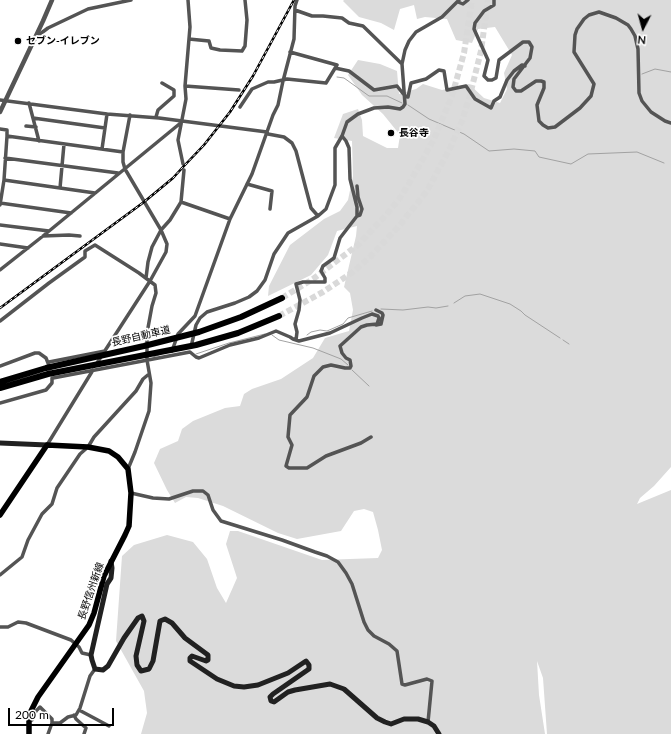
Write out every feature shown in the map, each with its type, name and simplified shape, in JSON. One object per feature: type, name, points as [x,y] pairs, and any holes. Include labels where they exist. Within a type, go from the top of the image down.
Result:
[{"type":"highway","name":"長野自動車道","points":[[0,382],[49,371],[199,332],[241,317],[282,298]]},
{"type":"highway","name":"長野自動車道","points":[[0,388],[49,371],[196,345],[238,333],[279,316]]},
{"type":"main road","points":[[0,443],[88,447],[108,451],[123,462],[128,469]]},
{"type":"main road","points":[[0,515],[47,445]]},
{"type":"main road","name":"長野信州新線","points":[[29,734],[29,719],[31,711],[38,697],[89,625],[104,576],[129,526],[131,493],[128,469]]},
{"type":"main road","points":[[111,560],[111,578],[107,584],[91,655],[95,669],[103,670],[108,666],[124,638],[138,618],[142,616],[144,621],[136,656],[137,665],[141,671],[149,669],[153,661],[160,621],[165,619],[172,623],[185,638],[208,655],[208,660],[206,661],[192,656],[190,661],[217,679],[234,686],[244,687],[258,685],[288,672],[306,661],[309,669],[273,694],[270,697],[271,701],[274,702],[288,692],[330,684],[344,690],[377,718],[385,722],[391,724],[404,719],[418,719],[428,722],[434,726],[439,734]]},
{"type":"street","points":[[0,112],[52,0]]},
{"type":"street","points":[[35,37],[48,28],[88,9],[131,0]]},
{"type":"street","points":[[183,164],[178,140],[183,121],[186,99],[185,86],[189,39],[188,0]]},
{"type":"street","points":[[189,39],[209,41],[211,48],[215,49],[242,51],[245,46],[247,20],[245,0]]},
{"type":"street","points":[[171,356],[178,334],[195,316],[230,219],[247,184],[278,105],[282,81],[294,39],[295,10],[297,0]]},
{"type":"street","points":[[190,352],[196,324],[200,318],[207,312],[242,300],[257,291],[265,280],[274,254],[288,233],[318,216],[326,209],[335,185],[334,149],[342,136],[347,122],[358,114],[374,108],[388,107],[400,109],[405,104],[402,64],[405,50],[412,36],[427,25],[442,17],[459,1],[463,4],[468,0]]},
{"type":"street","points":[[494,0],[494,5],[484,11],[474,23],[474,29],[488,60],[484,76],[488,80],[496,78],[499,60],[523,42],[529,42],[532,47],[532,53],[525,66],[514,79],[512,85],[516,91],[521,91],[536,81],[544,82],[544,88],[537,105],[539,121],[548,128],[556,127],[580,108],[591,96],[594,84],[574,52],[575,35],[584,19],[599,12],[616,18],[628,25],[635,36],[638,49],[639,93],[642,101],[651,112],[671,123]]},
{"type":"street","points":[[295,10],[312,16],[342,18],[349,23],[363,26],[402,64]]},
{"type":"street","points":[[240,107],[252,89],[268,82],[287,79],[326,84],[337,65],[290,52]]},
{"type":"street","points":[[405,96],[408,97],[411,83],[426,79],[439,70],[444,71],[447,90],[466,86],[475,99],[492,108],[494,101],[500,97],[507,80],[514,71],[522,65],[525,66]]},
{"type":"street","points":[[335,68],[349,71],[374,90],[397,86],[405,96]]},
{"type":"street","points":[[156,117],[158,110],[174,96],[174,90],[162,83]]},
{"type":"street","points":[[185,86],[239,90]]},
{"type":"street","points":[[0,100],[124,116],[156,117],[267,132],[268,134],[284,137],[292,144],[296,151],[311,208],[318,216]]},
{"type":"street","points":[[29,103],[39,141]]},
{"type":"street","points":[[102,149],[107,114]]},
{"type":"street","points":[[47,445],[150,281],[166,252],[166,244],[161,230],[125,170],[122,162],[130,115]]},
{"type":"street","points":[[33,118],[105,128]]},
{"type":"street","points":[[0,270],[118,174],[125,170],[183,121]]},
{"type":"street","points":[[26,126],[36,127]]},
{"type":"street","points":[[0,129],[7,130],[4,180],[0,204],[71,213]]},
{"type":"street","points":[[7,136],[123,152]]},
{"type":"street","points":[[342,136],[349,148],[350,179],[357,207],[357,216]]},
{"type":"street","points":[[60,188],[64,144]]},
{"type":"street","points":[[5,158],[118,174]]},
{"type":"street","points":[[146,278],[152,247],[161,230],[170,220],[181,202],[184,170]]},
{"type":"street","points":[[4,180],[95,193]]},
{"type":"street","points":[[247,184],[272,191],[270,209]]},
{"type":"street","points":[[296,340],[296,324],[300,300],[296,284],[302,282],[325,282],[325,278],[321,271],[322,266],[334,258],[340,238],[357,216],[360,215],[362,209],[358,197],[357,186]]},
{"type":"street","points":[[181,202],[230,219]]},
{"type":"street","points":[[0,225],[49,231]]},
{"type":"street","points":[[43,236],[80,236]]},
{"type":"street","points":[[0,244],[28,248]]},
{"type":"street","points":[[0,321],[49,283],[85,258],[85,250],[95,244],[155,285],[156,293],[152,306],[148,333],[147,360],[151,384],[149,411],[136,452],[128,469]]},
{"type":"street","points":[[371,437],[361,443],[326,456],[307,468],[289,468],[286,466],[292,445],[288,437],[290,415],[307,397],[314,376],[323,367],[331,365],[350,368],[350,360],[342,353],[340,346],[361,327],[367,325],[378,326],[381,324],[383,320],[382,313],[376,310]]},
{"type":"street","points":[[190,352],[199,358],[230,345],[250,342],[276,331],[299,341],[330,333],[372,314],[378,316],[379,318],[379,321],[375,325]]},
{"type":"street","points":[[49,371],[105,351]]},
{"type":"street","points":[[49,371],[93,370],[190,352]]},
{"type":"street","points":[[0,366],[35,353],[44,355],[52,383],[46,390],[0,403]]},
{"type":"street","points":[[0,575],[22,557],[28,540],[42,514],[52,504],[57,488],[80,454],[88,447],[94,437],[136,391],[143,379],[149,374]]},
{"type":"street","points":[[131,493],[153,498],[169,499],[193,491],[203,491],[208,495],[212,510],[221,521],[329,556],[338,562],[352,584],[368,630],[374,636],[389,644],[397,651],[402,684],[405,685],[428,679],[432,681],[428,722]]},
{"type":"street","points":[[0,627],[8,627],[18,622],[26,623],[71,640],[79,647],[82,653],[91,655]]},
{"type":"street","points":[[52,723],[60,723],[68,717],[74,716],[79,710],[90,676],[95,669]]},
{"type":"street","points":[[29,719],[32,720],[36,711],[40,707],[52,719],[48,734]]},
{"type":"street","points":[[79,710],[109,726]]},
{"type":"street","points":[[74,716],[86,728],[84,734]]},
{"type":"shaded area","points":[[671,0],[671,467],[654,486],[640,498],[637,504],[671,490],[671,734],[547,734],[543,678],[537,661],[539,695],[545,734],[141,734],[147,713],[144,691],[116,641],[122,556],[134,545],[167,535],[193,542],[207,559],[217,588],[226,603],[237,578],[226,544],[230,531],[238,531],[322,560],[378,558],[382,550],[373,512],[364,509],[354,511],[341,531],[297,539],[278,533],[223,506],[198,498],[186,497],[175,503],[154,463],[160,449],[178,441],[182,429],[193,421],[225,408],[240,406],[244,394],[252,389],[281,379],[313,358],[325,338],[349,331],[353,310],[350,293],[344,287],[357,226],[337,231],[328,255],[311,275],[268,296],[269,286],[290,245],[324,219],[340,211],[348,200],[353,176],[352,141],[334,138],[343,114],[358,109],[362,120],[363,136],[387,148],[398,148],[400,135],[383,114],[362,95],[348,75],[358,60],[380,64],[397,71],[399,94],[416,89],[423,84],[442,90],[469,84],[484,98],[500,103],[507,89],[504,73],[512,55],[495,27],[478,29],[472,43],[456,40],[447,19],[425,17],[417,19],[414,5],[400,9],[394,30],[381,23],[359,17],[343,1]]},
{"type":"waterway","points":[[642,74],[655,69],[671,72]]},
{"type":"waterway","points":[[337,77],[344,78],[369,96],[387,96],[402,103]]},
{"type":"waterway","points":[[408,105],[429,119],[464,134],[489,151],[514,149],[535,151],[539,157],[571,164],[588,154],[637,152],[664,163]]},
{"type":"waterway","points":[[454,303],[465,296],[480,294],[510,304],[560,338]]},
{"type":"waterway","points":[[381,309],[403,310],[448,306]]},
{"type":"waterway","points":[[307,335],[311,332],[320,330],[327,331],[343,324],[348,318],[372,311]]},
{"type":"waterway","points":[[196,354],[229,343],[265,334]]},
{"type":"waterway","points":[[272,335],[279,340],[313,348],[341,359],[348,365]]},
{"type":"waterway","points":[[563,340],[569,344]]},
{"type":"waterway","points":[[153,357],[159,355]]},
{"type":"waterway","points":[[352,370],[369,386]]},
{"type":"tunnel","points":[[282,298],[313,279],[359,244],[400,198],[434,139],[452,96],[464,53],[472,0]]},
{"type":"tunnel","points":[[279,316],[323,292],[353,272],[369,258],[399,226],[427,191],[451,146],[462,121],[481,51],[488,0]]},
{"type":"railway","points":[[0,308],[144,202],[173,178],[204,145],[230,112],[253,76],[294,0]]},
{"type":"place","name":"セブン-イレブン","points":[[18,41]]},
{"type":"place","name":"長谷寺","points":[[391,133]]}]
